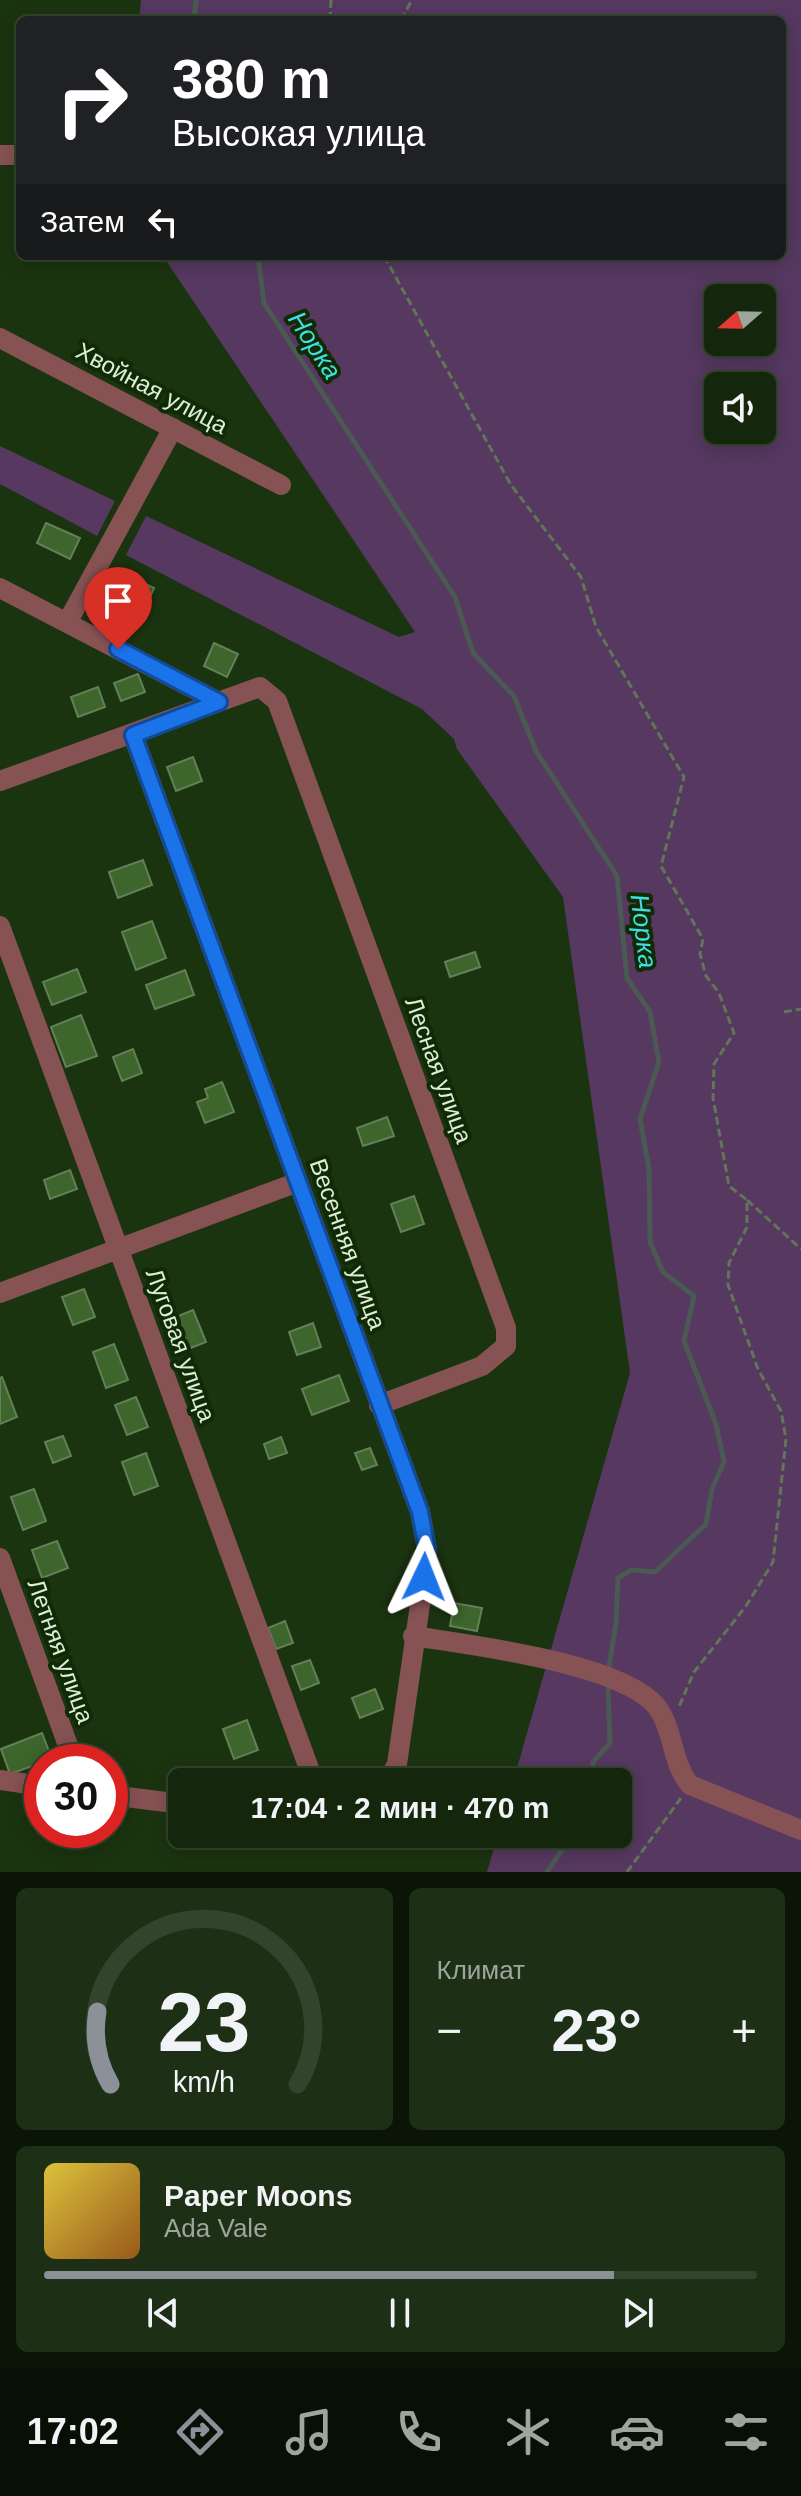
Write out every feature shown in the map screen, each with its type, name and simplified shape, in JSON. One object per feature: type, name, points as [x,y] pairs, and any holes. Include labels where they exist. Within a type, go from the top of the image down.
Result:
[{"type":"street","name":"Хвойная улица","points":[[0,338],[281,485]]},
{"type":"street","points":[[67,623],[173,428]]},
{"type":"street","points":[[0,588],[219,702]]},
{"type":"street","name":"Лесная улица","points":[[219,702],[260,687],[277,701],[506,1328],[506,1346],[482,1366],[379,1405]]},
{"type":"street","points":[[0,781],[219,702]]},
{"type":"street","name":"Весенняя улица","points":[[133,735],[420,1512],[427,1549],[395,1768]]},
{"type":"street","name":"Луговая улица","points":[[0,926],[309,1768]]},
{"type":"street","points":[[0,1293],[298,1182]]},
{"type":"street","name":"Летняя улица","points":[[0,1558],[67,1744]]},
{"type":"street","points":[[413,1636],[491,1649],[620,1681],[644,1695],[658,1709],[680,1773],[690,1785],[801,1830]]},
{"type":"street","points":[[0,1780],[24,1783]]},
{"type":"street","points":[[128,1797],[168,1802]]},
{"type":"path","points":[[386,260],[511,485],[581,577],[596,627],[684,777],[661,866],[703,939],[700,954],[706,976],[719,993],[734,1033],[714,1064],[713,1098],[729,1186],[801,1249]]},
{"type":"path","points":[[784,1012],[801,1009]]},
{"type":"path","points":[[668,1731],[694,1672],[746,1606],[773,1562],[786,1439],[781,1411],[758,1369],[728,1285],[729,1263],[747,1227],[747,1200]]},
{"type":"path","points":[[627,1872],[690,1785]]},
{"type":"shaded area","points":[[141,0],[801,0],[801,1872],[487,1872],[494,1848],[632,1848],[632,1768],[517,1768],[630,1373],[563,897],[457,749],[454,739],[422,709],[126,555],[146,516],[399,637],[415,632],[166,260],[786,260],[786,16],[139,16]]},
{"type":"shaded area","points":[[0,446],[115,501],[97,536],[0,484]]},
{"type":"building","points":[[46,523],[80,538],[70,559],[37,543]]},
{"type":"building","points":[[123,573],[154,588],[142,615],[110,600]]},
{"type":"building","points":[[214,643],[238,654],[227,677],[204,666]]},
{"type":"building","points":[[138,674],[145,692],[121,701],[114,683]]},
{"type":"building","points":[[98,687],[105,707],[78,717],[71,697]]},
{"type":"building","points":[[193,757],[202,781],[176,791],[167,767]]},
{"type":"building","points":[[143,860],[152,885],[118,898],[109,872]]},
{"type":"building","points":[[152,921],[166,958],[136,970],[122,932]]},
{"type":"building","points":[[475,952],[480,967],[450,977],[445,962]]},
{"type":"building","points":[[77,969],[86,992],[52,1005],[43,982]]},
{"type":"building","points":[[185,970],[194,995],[155,1009],[146,985]]},
{"type":"building","points":[[81,1015],[97,1056],[66,1067],[51,1027]]},
{"type":"building","points":[[133,1049],[142,1073],[122,1081],[113,1057]]},
{"type":"building","points":[[222,1082],[234,1112],[205,1123],[197,1102],[208,1098],[205,1089]]},
{"type":"building","points":[[387,1117],[394,1136],[363,1146],[357,1128]]},
{"type":"building","points":[[70,1170],[77,1189],[50,1199],[44,1180]]},
{"type":"building","points":[[414,1196],[424,1224],[401,1232],[391,1204]]},
{"type":"building","points":[[84,1289],[95,1317],[73,1325],[62,1297]]},
{"type":"building","points":[[193,1310],[206,1342],[183,1351],[171,1319]]},
{"type":"building","points":[[313,1323],[321,1347],[297,1355],[289,1332]]},
{"type":"building","points":[[114,1344],[128,1380],[106,1388],[93,1352]]},
{"type":"building","points":[[339,1375],[349,1401],[312,1415],[302,1389]]},
{"type":"building","points":[[0,1378],[17,1417],[0,1424]]},
{"type":"building","points":[[136,1397],[148,1427],[127,1435],[115,1405]]},
{"type":"building","points":[[63,1436],[71,1456],[53,1463],[45,1442]]},
{"type":"building","points":[[281,1437],[287,1453],[269,1459],[264,1444]]},
{"type":"building","points":[[370,1448],[377,1465],[362,1470],[355,1453]]},
{"type":"building","points":[[146,1453],[158,1486],[134,1495],[122,1462]]},
{"type":"building","points":[[34,1489],[46,1521],[23,1530],[11,1497]]},
{"type":"building","points":[[57,1541],[68,1568],[42,1578],[32,1550]]},
{"type":"building","points":[[454,1603],[482,1608],[477,1631],[450,1626]]},
{"type":"building","points":[[285,1621],[293,1643],[276,1649],[268,1628]]},
{"type":"building","points":[[310,1660],[319,1683],[301,1690],[292,1666]]},
{"type":"building","points":[[375,1689],[383,1709],[360,1718],[352,1698]]},
{"type":"building","points":[[247,1720],[258,1750],[234,1759],[223,1729]]},
{"type":"building","points":[[42,1733],[46,1744],[24,1744],[24,1769],[10,1774],[1,1749]]},
{"type":"waterway","name":"Норка","points":[[194,16],[196,0]]},
{"type":"waterway","name":"Норка","points":[[259,260],[264,303],[455,597],[473,653],[514,696],[536,751],[617,876],[627,978],[650,1012],[659,1062],[640,1119],[649,1169],[650,1242],[663,1272],[694,1296],[684,1341],[716,1424],[724,1462],[712,1489],[706,1524],[655,1572],[631,1570],[618,1578],[616,1623],[609,1667]]},
{"type":"waterway","name":"Норка","points":[[594,1768],[593,1762],[610,1743],[608,1689]]},
{"type":"waterway","name":"Норка","points":[[547,1872],[563,1848]]},
{"type":"route","points":[[118,649],[219,702],[133,735],[420,1512],[427,1549],[424,1577]]}]
